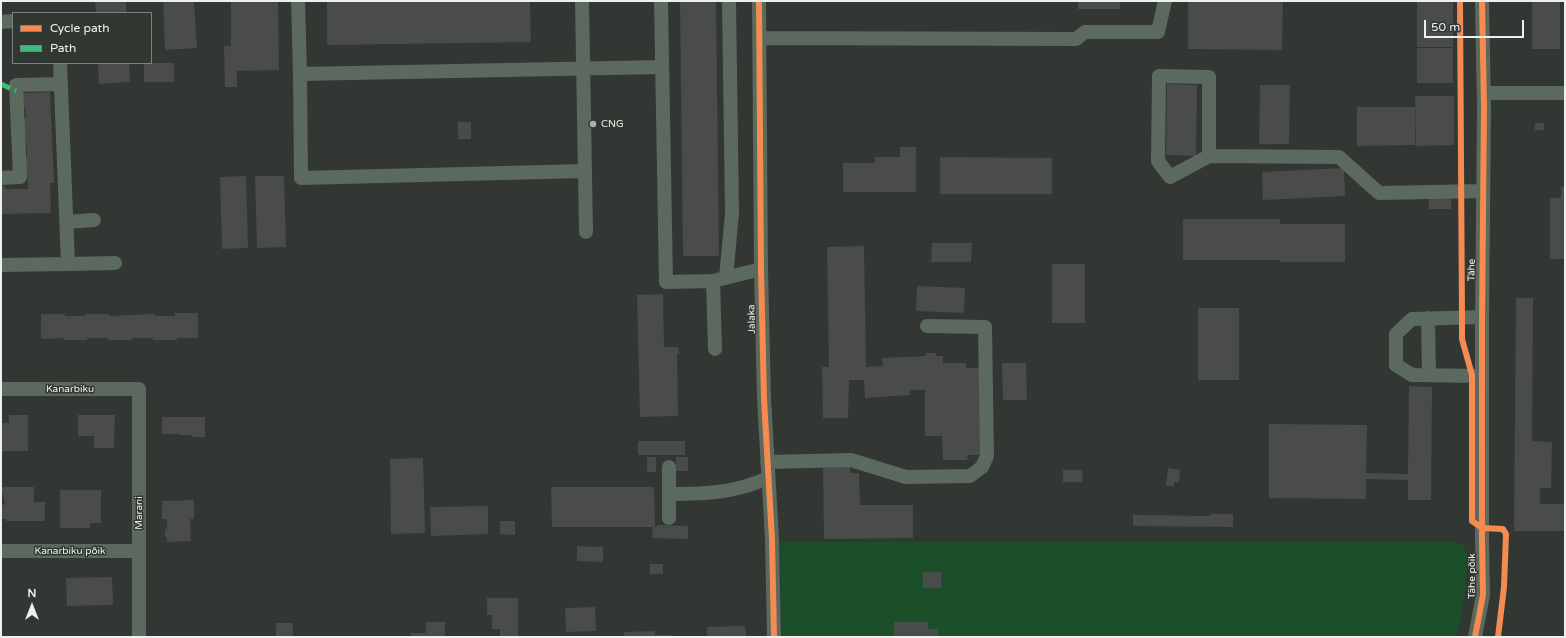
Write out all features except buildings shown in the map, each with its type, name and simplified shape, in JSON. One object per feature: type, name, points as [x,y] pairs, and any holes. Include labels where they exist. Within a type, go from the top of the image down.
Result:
[{"type":"street","points":[[298,1],[301,178],[585,171]]},
{"type":"street","points":[[582,1],[586,232]]},
{"type":"street","points":[[661,1],[666,282],[720,279],[761,269]]},
{"type":"street","points":[[715,349],[720,279],[732,212],[729,1]]},
{"type":"street","name":"Jalaka","points":[[759,1],[761,269],[764,399],[772,539],[774,637]]},
{"type":"street","points":[[759,38],[1076,39],[1084,32],[1158,32],[1165,1]]},
{"type":"street","name":"Tähe","points":[[1482,1],[1484,93],[1482,539]]},
{"type":"street","points":[[1,22],[12,21]]},
{"type":"street","points":[[60,64],[68,264]]},
{"type":"street","points":[[300,74],[662,67]]},
{"type":"street","points":[[1209,156],[1209,77],[1159,76],[1158,161],[1170,177],[1209,156],[1339,157],[1379,193],[1483,192]]},
{"type":"street","points":[[1,178],[20,177],[16,85],[61,84]]},
{"type":"street","points":[[1484,93],[1565,93]]},
{"type":"street","points":[[66,222],[94,220]]},
{"type":"street","points":[[1,266],[114,263]]},
{"type":"street","points":[[1482,317],[1412,319],[1396,334],[1396,365],[1412,375],[1482,376]]},
{"type":"street","points":[[1428,318],[1429,375]]},
{"type":"street","points":[[767,462],[851,460],[906,477],[970,476],[982,467],[987,456],[985,326],[927,326]]},
{"type":"street","name":"Kanarbiku","points":[[1,389],[139,389]]},
{"type":"street","name":"Marani","points":[[139,389],[139,637]]},
{"type":"street","points":[[669,467],[669,518]]},
{"type":"street","points":[[669,494],[707,494],[731,491],[768,478]]},
{"type":"street","name":"Tähe põik","points":[[1475,637],[1483,595],[1482,539]]},
{"type":"street","name":"Kanarbiku põik","points":[[1,551],[139,550]]},
{"type":"green space","points":[[780,542],[1455,542],[1463,546],[1468,555],[1465,590],[1457,637],[782,637]]},
{"type":"marked path","points":[[1,84],[16,91]]},
{"type":"cycle path","points":[[759,1],[761,269],[764,399],[772,539],[774,637]]},
{"type":"cycle path","points":[[1460,1],[1462,339],[1472,375],[1472,521],[1482,528],[1503,529],[1506,534],[1504,587],[1498,637]]},
{"type":"cycle path","points":[[1475,637],[1483,595],[1482,323],[1484,107],[1482,1]]},
{"type":"place","name":"CNG","points":[[593,124]]}]
